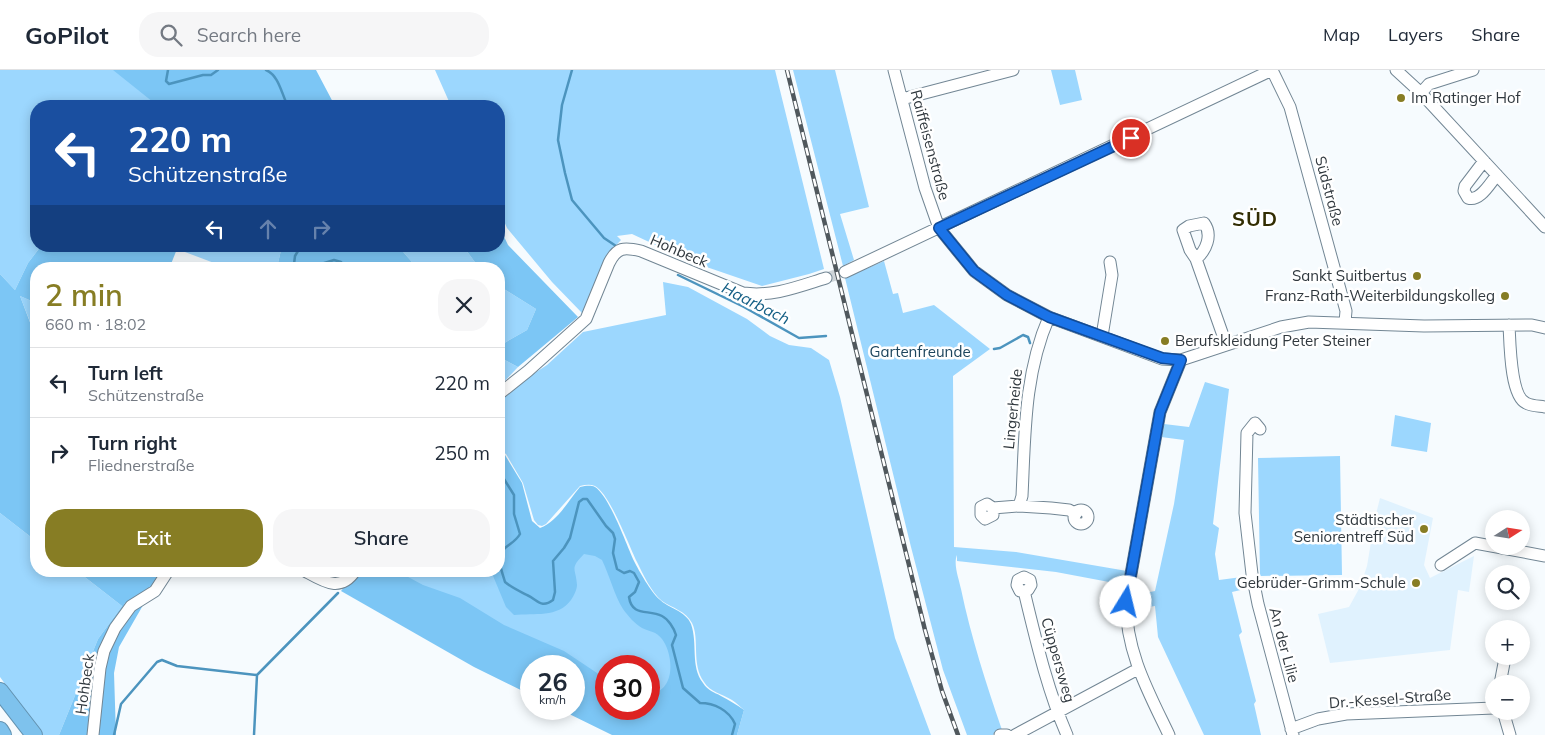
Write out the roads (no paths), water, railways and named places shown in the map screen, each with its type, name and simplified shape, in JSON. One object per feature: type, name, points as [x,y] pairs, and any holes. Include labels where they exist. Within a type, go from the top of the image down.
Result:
[{"type":"highway","points":[[0,691],[34,735]]},
{"type":"highway","points":[[0,730],[3,735]]},
{"type":"street","name":"Raiffeisenstraße","points":[[894,70],[925,188],[939,228],[974,271],[1007,295],[1049,317],[1162,358],[1181,360]]},
{"type":"street","points":[[902,99],[1013,70]]},
{"type":"street","points":[[845,272],[1272,70]]},
{"type":"street","name":"Südstraße","points":[[1272,70],[1290,106],[1346,311],[1345,322]]},
{"type":"street","points":[[1396,70],[1421,93],[1545,227]]},
{"type":"street","points":[[1421,93],[1429,84],[1473,70]]},
{"type":"street","points":[[1484,161],[1465,186],[1464,191],[1468,198],[1478,198],[1497,175]]},
{"type":"street","name":"Hohbeck","points":[[505,389],[586,319],[609,263],[613,255],[620,250],[626,248],[641,251],[742,293],[759,295],[782,291],[826,278]]},
{"type":"street","points":[[1196,259],[1226,344]]},
{"type":"street","points":[[1102,336],[1112,275],[1110,262]]},
{"type":"street","name":"Lingerheide","points":[[1019,506],[1022,496],[1028,387],[1035,355],[1049,317]]},
{"type":"street","points":[[1169,735],[1138,669],[1127,630],[1126,602],[1160,412],[1181,360],[1282,327],[1309,322],[1424,326],[1532,325],[1545,328]]},
{"type":"street","points":[[1509,325],[1511,368],[1520,396],[1526,403],[1545,407]]},
{"type":"street","name":"An der Lilie","points":[[1260,429],[1254,423],[1247,433],[1245,513],[1252,574],[1258,604],[1292,732]]},
{"type":"street","points":[[993,508],[1019,506],[1069,510],[1076,514]]},
{"type":"street","points":[[1441,565],[1474,543],[1545,556]]},
{"type":"street","name":"Hohbeck","points":[[93,735],[100,668],[104,650],[131,606],[155,591],[164,577]]},
{"type":"street","points":[[315,577],[332,584],[342,583],[350,577]]},
{"type":"street","name":"Cüppersweg","points":[[1024,591],[1058,713],[1067,735]]},
{"type":"street","points":[[1015,735],[1138,669]]},
{"type":"street","name":"Dr.-Kessel-Straße","points":[[1292,732],[1318,719],[1346,714],[1485,708]]},
{"type":"street","points":[[1506,720],[1510,735]]},
{"type":"street","points":[[1000,735],[1007,735]]},
{"type":"waterway","points":[[168,70],[166,81],[169,84],[203,75],[211,75],[218,70]]},
{"type":"waterway","points":[[266,70],[270,72],[279,84],[285,100]]},
{"type":"waterway","name":"Haarbach","points":[[572,70],[562,105],[558,140],[565,173],[572,200],[604,238],[616,246]]},
{"type":"waterway","points":[[294,262],[297,252]]},
{"type":"waterway","points":[[328,262],[334,260],[341,262]]},
{"type":"waterway","name":"Haarbach","points":[[678,275],[744,307],[799,338],[826,336]]},
{"type":"waterway","name":"Haarbach","points":[[994,349],[1000,348],[1023,335],[1028,337],[1030,343]]},
{"type":"waterway","points":[[505,481],[514,495],[514,514],[520,534],[505,548]]},
{"type":"waterway","points":[[504,577],[505,582],[513,588],[542,604],[553,600],[555,592],[553,561],[570,538],[579,502],[587,499],[613,533],[615,539],[613,553],[617,569],[624,573],[630,571],[634,573],[639,582],[635,592],[629,597],[633,607],[637,610],[662,616],[670,624],[676,635],[672,645],[683,688],[700,703],[711,704],[725,711],[735,724],[732,735]]},
{"type":"waterway","points":[[254,735],[257,675],[338,593]]},
{"type":"waterway","points":[[114,735],[121,704],[157,662],[162,660],[177,666],[257,675]]},
{"type":"tunnel","points":[[826,278],[845,272]]},
{"type":"railway","points":[[787,70],[925,630],[942,691],[958,735]]},
{"type":"place","name":"Im Ratinger Hof","points":[[1401,98]]},
{"type":"place","name":"Sankt Suitbertus","points":[[1417,276]]},
{"type":"place","name":"Franz-Rath-Weiterbildungskolleg","points":[[1505,296]]},
{"type":"place","name":"Berufskleidung Peter Steiner","points":[[1165,341]]},
{"type":"place","name":"Städtischer Seniorentreff Süd","points":[[1424,529]]},
{"type":"place","name":"Gebrüder-Grimm-Schule","points":[[1416,583]]},
{"type":"district","name":"SÜD","points":[[1255,219]]},
{"type":"park label","name":"Gartenfreunde","points":[[920,352]]}]
